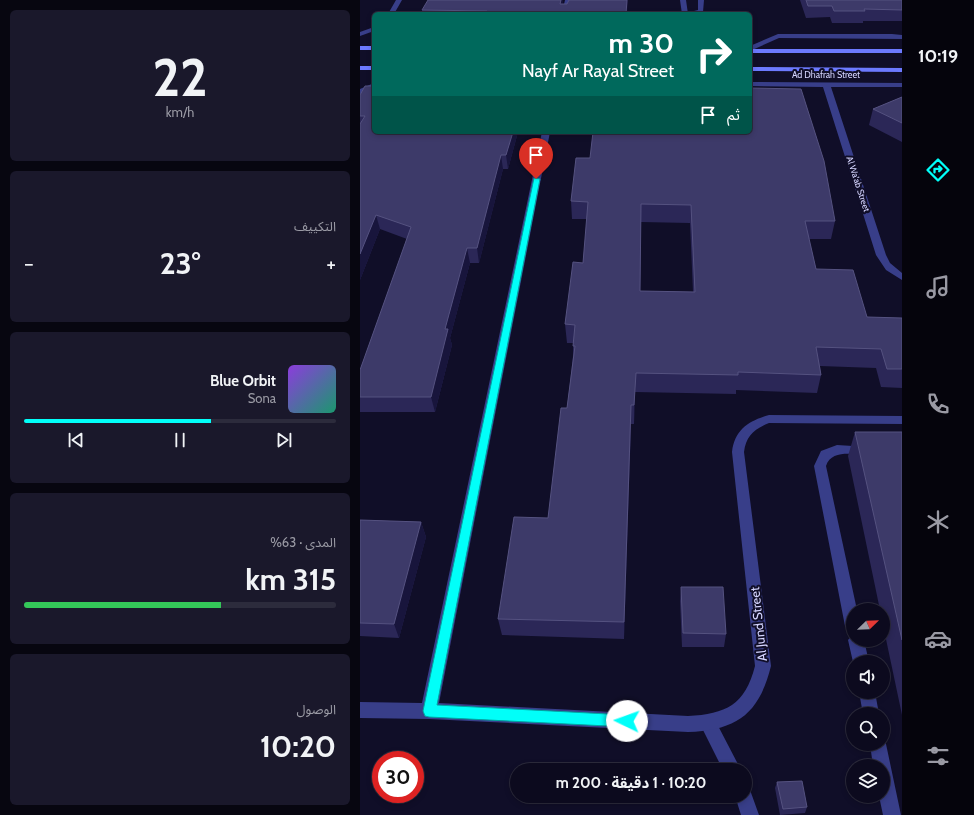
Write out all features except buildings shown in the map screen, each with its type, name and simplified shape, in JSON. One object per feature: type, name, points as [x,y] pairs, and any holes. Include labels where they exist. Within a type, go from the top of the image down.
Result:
[{"type":"main road","points":[[360,48],[372,48]]},
{"type":"main road","points":[[752,50],[902,52]]},
{"type":"main road","points":[[360,68],[372,68]]},
{"type":"main road","name":"Ad Dhafrah Street","points":[[752,69],[902,70]]},
{"type":"street","points":[[392,12],[399,0]]},
{"type":"street","points":[[565,12],[568,0]]},
{"type":"street","points":[[683,0],[685,12]]},
{"type":"street","points":[[696,12],[702,11],[700,0]]},
{"type":"street","points":[[360,35],[372,30]]},
{"type":"street","points":[[360,35],[372,36]]},
{"type":"street","points":[[752,49],[778,36],[902,37]]},
{"type":"street","points":[[360,82],[372,82]]},
{"type":"street","name":"Ad Dhafrah Street","points":[[752,84],[902,85]]},
{"type":"street","name":"Al Wa'ab Street","points":[[826,84],[882,258],[891,270],[902,277]]},
{"type":"street","points":[[360,92],[372,86]]},
{"type":"street","points":[[429,711],[546,134]]},
{"type":"street","name":"Al Jund Street","points":[[360,710],[429,711],[708,724],[727,719],[743,708],[754,695],[760,681],[763,666],[738,452],[738,442],[742,434],[759,422],[769,419],[902,420]]},
{"type":"street","points":[[848,603],[820,461],[830,452],[838,450],[881,450]]},
{"type":"street","points":[[708,724],[728,763]]},
{"type":"street","points":[[746,803],[750,815]]},
{"type":"street","points":[[890,803],[892,815]]},
{"type":"route","points":[[536,179],[429,711],[627,721]]}]
